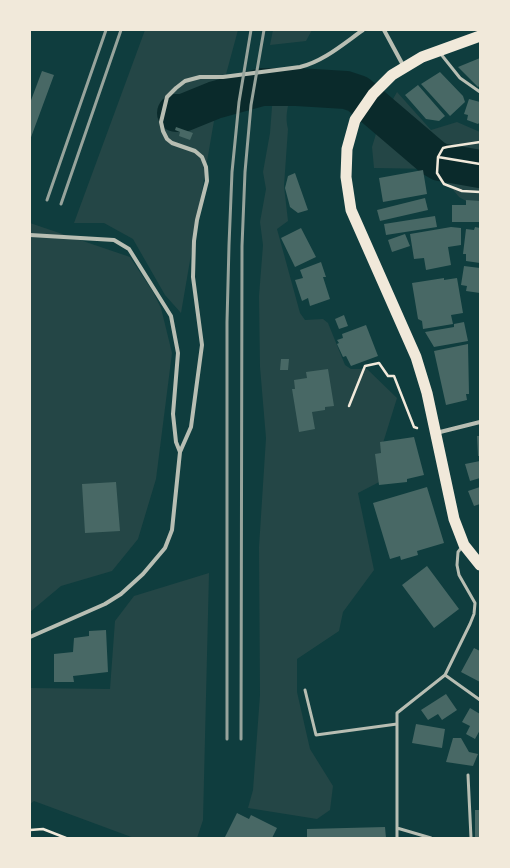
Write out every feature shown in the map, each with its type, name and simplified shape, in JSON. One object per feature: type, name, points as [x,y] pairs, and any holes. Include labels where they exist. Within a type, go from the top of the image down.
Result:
[{"type":"highway","points":[[480,36],[422,57],[392,75],[373,94],[355,120],[347,149],[346,177],[351,210],[416,357],[427,392],[454,519],[464,546],[480,565]]},
{"type":"street","points":[[30,637],[105,604],[121,594],[143,574],[165,548],[172,530],[180,452],[191,427],[202,345],[193,277],[197,220],[207,181],[206,167],[202,157],[195,151],[172,143],[167,139],[163,131],[161,122],[167,97],[185,81],[200,77],[223,77],[300,67],[310,64],[321,59],[363,30]]},
{"type":"street","points":[[384,30],[404,67]]},
{"type":"street","points":[[30,236],[114,240],[129,249],[171,316],[178,353],[173,414],[176,442],[180,452]]},
{"type":"street","points":[[435,428],[480,422]]},
{"type":"lane","points":[[438,50],[460,78],[480,92]]},
{"type":"lane","points":[[397,838],[397,713],[445,675],[463,640],[474,614],[475,603],[459,575],[457,565],[458,552],[464,546]]},
{"type":"lane","points":[[445,675],[480,700]]},
{"type":"lane","points":[[305,690],[316,735],[397,724]]},
{"type":"lane","points":[[468,775],[470,838]]},
{"type":"lane","points":[[397,828],[431,838]]},
{"type":"path","points":[[480,142],[447,146],[443,148],[438,157],[437,173],[444,184],[462,191],[480,192]]},
{"type":"path","points":[[438,157],[480,164]]},
{"type":"path","points":[[349,406],[365,366],[379,363],[388,376],[394,376],[414,427],[435,428]]},
{"type":"path","points":[[30,830],[43,829],[66,838]]},
{"type":"shaded area","points":[[145,30],[238,30],[215,115],[181,313],[165,295],[133,239],[104,223],[74,223]]},
{"type":"shaded area","points":[[273,30],[312,30],[306,41],[270,45]]},
{"type":"shaded area","points":[[285,90],[292,95],[287,112],[288,129],[284,186],[288,221],[277,229],[300,313],[305,320],[323,319],[328,323],[345,365],[351,369],[367,369],[397,398],[383,443],[385,479],[358,493],[374,570],[343,612],[339,631],[297,659],[297,692],[310,749],[333,786],[330,810],[317,819],[248,808],[253,790],[260,695],[259,547],[266,438],[260,367],[259,296],[263,245],[260,222],[266,189],[263,172],[270,133],[273,94]]},
{"type":"shaded area","points":[[397,92],[431,130],[457,122],[480,132],[480,209],[459,197],[436,169],[374,168],[372,147],[379,124]]},
{"type":"shaded area","points":[[30,223],[130,257],[153,292],[161,308],[172,353],[156,479],[138,539],[112,571],[61,586],[30,612]]},
{"type":"shaded area","points":[[209,573],[203,820],[197,838],[134,838],[34,801],[30,804],[30,688],[110,689],[115,621],[134,596]]},
{"type":"building","points":[[480,58],[480,86],[478,87],[458,67]]},
{"type":"building","points":[[42,71],[54,75],[30,140],[30,103]]},
{"type":"building","points":[[440,72],[463,96],[465,102],[450,116],[421,84]]},
{"type":"building","points":[[418,85],[445,116],[439,121],[426,119],[405,95]]},
{"type":"building","points":[[469,99],[480,102],[480,122],[478,124],[467,120],[468,115],[464,114]]},
{"type":"building","points":[[176,127],[193,133],[190,140],[179,136],[180,132],[175,130]]},
{"type":"building","points":[[423,170],[427,194],[383,202],[379,178]]},
{"type":"building","points":[[295,173],[308,210],[298,213],[290,207],[285,188],[288,176]]},
{"type":"building","points":[[425,198],[428,210],[380,221],[377,210]]},
{"type":"building","points":[[466,200],[480,201],[480,222],[452,222],[452,205],[466,205]]},
{"type":"building","points":[[435,216],[437,227],[386,235],[384,224]]},
{"type":"building","points":[[451,227],[461,228],[461,245],[448,247],[451,265],[426,270],[424,258],[414,259],[410,234]]},
{"type":"building","points":[[475,227],[480,228],[480,263],[466,261],[466,254],[463,254],[466,229],[474,230]]},
{"type":"building","points":[[301,228],[316,257],[295,267],[281,238]]},
{"type":"building","points":[[405,234],[410,246],[392,252],[388,240]]},
{"type":"building","points":[[321,262],[326,277],[323,277],[330,299],[310,306],[308,298],[302,301],[295,280],[303,278],[300,270]]},
{"type":"building","points":[[464,266],[480,268],[480,293],[466,291],[467,286],[461,285]]},
{"type":"building","points":[[444,278],[444,280],[457,278],[463,313],[451,315],[453,324],[423,329],[422,321],[418,319],[412,283]]},
{"type":"building","points":[[344,315],[348,326],[339,329],[335,319]]},
{"type":"building","points":[[464,322],[468,341],[434,347],[425,332],[454,327],[454,324]]},
{"type":"building","points":[[366,325],[378,356],[351,366],[346,356],[343,357],[337,344],[339,343],[337,340],[343,338],[342,334]]},
{"type":"building","points":[[468,344],[469,394],[466,394],[467,400],[446,405],[434,351]]},
{"type":"building","points":[[281,359],[289,359],[288,370],[280,370]]},
{"type":"building","points":[[328,369],[334,406],[325,407],[325,410],[312,412],[315,429],[299,432],[292,389],[295,389],[294,380],[307,378],[306,372]]},
{"type":"building","points":[[477,436],[480,436],[480,456],[478,456]]},
{"type":"building","points":[[414,437],[424,475],[407,479],[407,482],[379,485],[375,454],[381,453],[380,442]]},
{"type":"building","points":[[480,461],[480,478],[470,481],[465,464]]},
{"type":"building","points":[[116,482],[120,531],[85,533],[82,484]]},
{"type":"building","points":[[427,487],[444,543],[417,551],[418,555],[401,560],[400,556],[390,559],[373,503]]},
{"type":"building","points":[[480,487],[480,504],[474,506],[468,491]]},
{"type":"building","points":[[427,566],[459,609],[434,628],[402,585]]},
{"type":"building","points":[[106,630],[108,672],[73,676],[74,682],[54,682],[54,654],[73,652],[74,638],[89,636],[89,631]]},
{"type":"building","points":[[474,648],[480,651],[480,682],[461,672]]},
{"type":"building","points":[[446,694],[457,710],[442,720],[438,714],[428,720],[421,710]]},
{"type":"building","points":[[470,708],[480,714],[480,730],[475,739],[466,734],[470,726],[462,722]]},
{"type":"building","points":[[416,724],[445,729],[442,748],[412,743]]},
{"type":"building","points":[[453,738],[461,738],[469,752],[478,754],[473,766],[446,762]]},
{"type":"building","points":[[475,810],[480,810],[480,837],[475,837]]},
{"type":"building","points":[[237,813],[249,819],[251,815],[277,828],[272,838],[225,837]]},
{"type":"building","points":[[385,827],[386,838],[307,838],[307,829]]},
{"type":"waterway","points":[[176,113],[183,113],[215,100],[262,87],[297,87],[346,90],[358,94],[433,158],[440,162],[480,169]]},
{"type":"railway","points":[[47,200],[106,30]]},
{"type":"railway","points":[[61,204],[121,30]]},
{"type":"railway","points":[[227,739],[227,322],[229,245],[232,172],[239,102],[251,30]]},
{"type":"railway","points":[[241,739],[242,246],[245,172],[251,105],[264,30]]}]
